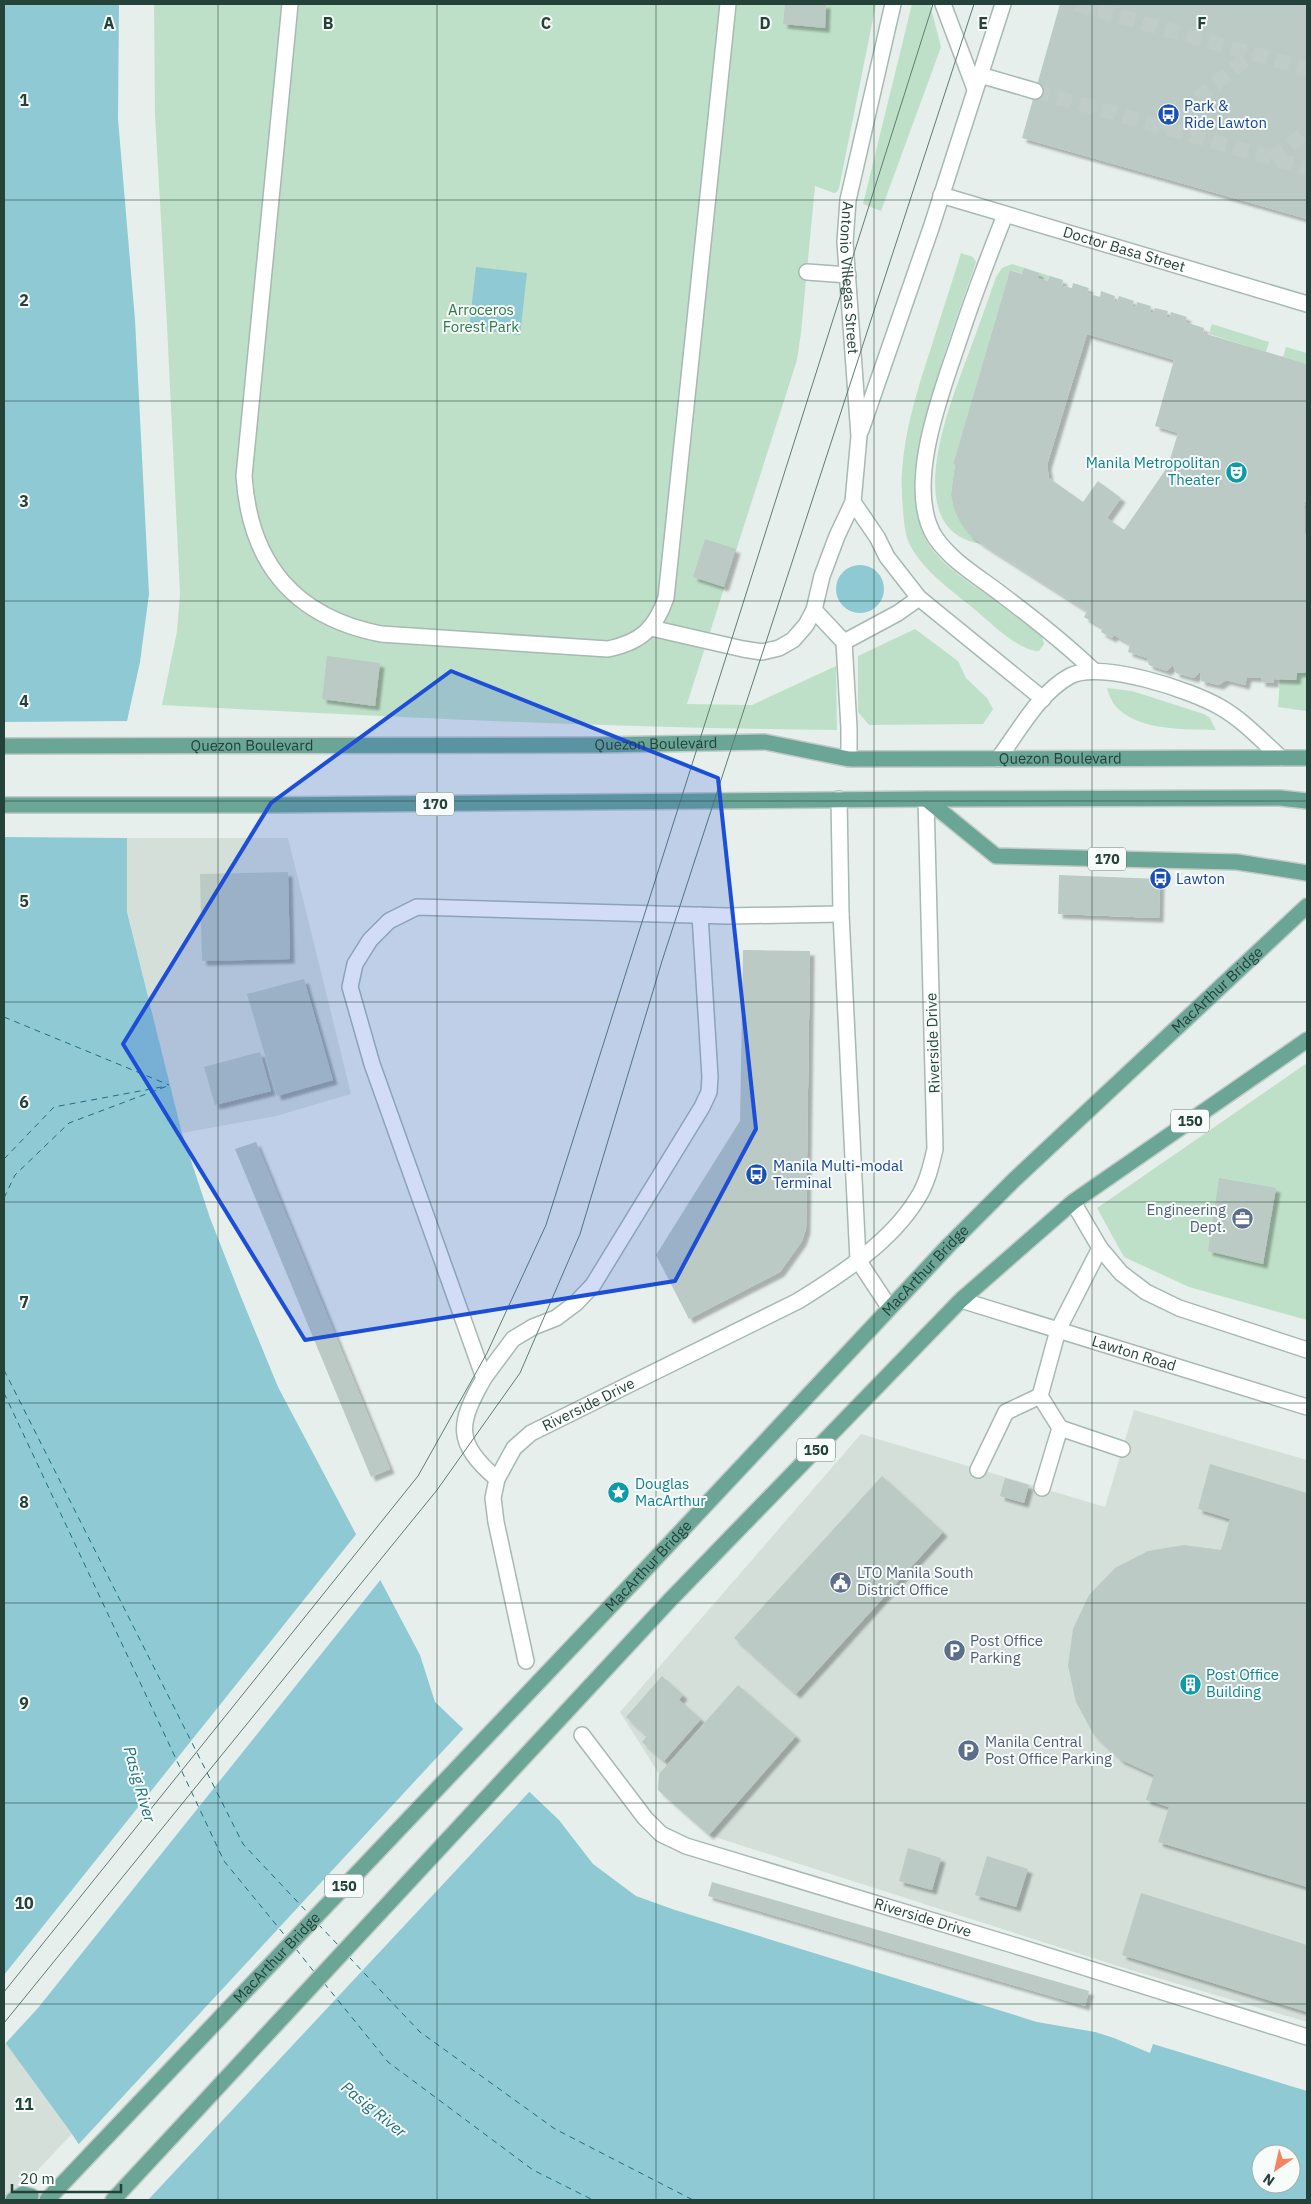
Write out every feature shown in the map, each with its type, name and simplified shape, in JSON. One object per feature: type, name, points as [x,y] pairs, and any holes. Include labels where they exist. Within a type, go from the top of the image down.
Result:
[{"type":"main road","name":"Quezon Boulevard","points":[[4,746],[599,745],[765,742],[848,760],[1307,758]]},
{"type":"main road","name":"170","points":[[4,805],[596,803],[839,799],[1254,798],[1307,801]]},
{"type":"main road","name":"170","points":[[926,799],[996,856],[1237,862],[1307,873]]},
{"type":"main road","name":"MacArthur Bridge","points":[[46,2200],[642,1573],[889,1307],[1014,1180],[1307,906]]},
{"type":"main road","name":"150","points":[[113,2200],[670,1600],[962,1300],[1073,1202],[1307,1040]]},
{"type":"main road","points":[[13,2200],[23,2194],[31,2196]]},
{"type":"street","points":[[290,4],[244,476],[250,523],[259,545],[270,566],[305,603],[329,618],[355,629],[381,634],[608,649],[631,642],[651,628],[660,614],[666,598],[728,4]]},
{"type":"street","name":"Antonio Villegas Street","points":[[651,628],[762,652],[780,648],[793,640],[806,625],[814,610],[822,576],[853,502],[859,436],[845,242],[848,200],[893,4]]},
{"type":"street","points":[[943,4],[977,82],[1035,91]]},
{"type":"street","name":"Antonio Villegas Street","points":[[859,436],[941,195],[1003,4]]},
{"type":"street","name":"Doctor Basa Street","points":[[941,195],[1005,216],[1307,304]]},
{"type":"street","points":[[1005,216],[979,282],[934,416],[925,463],[924,492],[928,521],[935,537],[960,563],[1048,630],[1094,671]]},
{"type":"street","points":[[807,272],[848,275]]},
{"type":"street","points":[[853,502],[877,537],[887,557],[919,598],[1043,699]]},
{"type":"street","points":[[844,642],[898,613],[919,598]]},
{"type":"street","points":[[814,610],[844,642],[849,728],[848,760]]},
{"type":"street","points":[[998,759],[1055,685],[1072,675],[1094,671],[1140,678],[1208,700],[1246,726],[1281,758]]},
{"type":"street","points":[[839,799],[841,914],[858,1260],[889,1307]]},
{"type":"street","name":"Riverside Drive","points":[[526,1661],[496,1522],[493,1498],[497,1479],[514,1448],[531,1434],[798,1301],[858,1260],[908,1213],[918,1198],[929,1174],[936,1149],[926,799]]},
{"type":"street","points":[[484,1378],[372,1064],[350,987],[354,964],[370,940],[388,921],[417,907],[700,915],[841,914]]},
{"type":"street","points":[[497,1479],[478,1462],[464,1430],[465,1415],[484,1378],[513,1339],[534,1327],[556,1318],[576,1303],[593,1285],[702,1107],[709,1092],[710,1077],[700,915]]},
{"type":"street","points":[[1073,1202],[1100,1248],[1121,1273],[1146,1292],[1178,1308],[1307,1350]]},
{"type":"street","points":[[1100,1248],[1058,1330],[1040,1396],[1060,1428],[1122,1449]]},
{"type":"street","name":"Lawton Road","points":[[962,1300],[1307,1407]]},
{"type":"street","points":[[978,1470],[1006,1412],[1040,1396]]},
{"type":"street","points":[[1042,1488],[1060,1428]]},
{"type":"street","name":"Riverside Drive","points":[[582,1735],[645,1818],[661,1834],[686,1846],[1013,1945],[1307,2037]]},
{"type":"highlighted area","points":[[451,671],[718,778],[756,1129],[675,1281],[305,1340],[123,1044],[271,803]]},
{"type":"shaded area","points":[[126,838],[288,838],[351,1094],[276,1116],[182,1133],[127,912]]},
{"type":"shaded area","points":[[1134,1410],[1307,1460],[1307,2022],[1124,1968],[709,1835],[658,1790],[659,1774],[620,1712],[861,1434],[1105,1507]]},
{"type":"shaded area","points":[[4,2041],[72,2134],[9,2200],[4,2200]]},
{"type":"green space","name":"Arroceros Forest Park","points":[[154,4],[876,4],[839,188],[834,193],[815,186],[797,360],[687,704],[752,705],[836,666],[837,730],[668,727],[500,721],[162,705],[177,631],[180,594],[155,115]]},
{"type":"green space","points":[[912,4],[930,4],[941,47],[881,211],[863,204]]},
{"type":"green space","points":[[961,253],[973,257],[976,262],[941,367],[920,453],[917,492],[922,527],[935,553],[947,565],[1030,625],[1042,637],[1044,644],[1039,651],[1031,650],[1013,641],[939,580],[917,556],[907,539],[905,529],[902,469],[908,429],[918,390]]},
{"type":"green space","points":[[1012,264],[1053,277],[1051,282],[1010,270],[953,464],[955,465],[951,494],[970,535],[982,544],[957,535],[942,517],[936,494],[936,467],[949,409],[996,277],[1002,268]]},
{"type":"green space","points":[[1212,324],[1269,342],[1266,352],[1209,334]]},
{"type":"green space","points":[[1286,347],[1307,353],[1307,364],[1283,357]]},
{"type":"green space","points":[[915,629],[958,661],[966,678],[987,698],[993,709],[983,724],[869,725],[858,712],[858,656]]},
{"type":"green space","points":[[1307,672],[1306,711],[1278,707],[1280,679],[1296,680],[1297,673]]},
{"type":"green space","points":[[1107,688],[1132,691],[1204,714],[1210,718],[1216,730],[1168,728],[1136,720],[1123,713],[1113,702]]},
{"type":"green space","points":[[1307,1063],[1307,1320],[1189,1287],[1124,1257],[1097,1208]]},
{"type":"water","name":"Pasig River","points":[[4,4],[119,4],[118,119],[135,320],[149,594],[140,662],[127,721],[127,912],[182,1133],[210,1218],[278,1387],[420,1655],[435,1702],[559,1820],[593,1864],[636,1896],[675,1910],[1037,2022],[1095,2032],[1150,2053],[1153,2044],[1307,2091],[1307,2200],[115,2200],[72,2134],[4,2041]]},
{"type":"water","points":[[476,267],[527,273],[520,335],[469,329]]},
{"type":"water","points":[[855,565],[865,565],[877,572],[884,584],[884,594],[877,606],[865,613],[855,613],[847,609],[840,602],[836,594],[836,584],[840,576],[847,569]]},
{"type":"pier","points":[[129,721],[128,838],[4,837],[4,722]]},
{"type":"pier","points":[[358,1532],[382,1578],[38,2008],[4,2045],[4,1975]]},
{"type":"pier","points":[[465,1727],[532,1789],[148,2200],[112,2200],[77,2146]]},
{"type":"building","points":[[785,4],[826,4],[825,28],[783,24]]},
{"type":"building","name":"Park & Ride Lawton","points":[[1060,4],[1307,4],[1307,219],[1022,138]]},
{"type":"building","name":"Manila Metropolitan Theater","points":[[1024,268],[1039,273],[1038,278],[1048,281],[1050,276],[1063,280],[1062,286],[1072,288],[1073,283],[1089,288],[1087,293],[1100,297],[1101,291],[1115,296],[1114,301],[1117,302],[1119,296],[1134,301],[1132,306],[1136,307],[1137,302],[1151,306],[1150,312],[1153,312],[1155,308],[1168,311],[1166,317],[1170,318],[1171,312],[1187,317],[1185,322],[1204,328],[1203,333],[1307,364],[1307,495],[1304,506],[1307,584],[1307,672],[1297,673],[1296,680],[1274,679],[1274,683],[1261,682],[1261,678],[1247,677],[1245,685],[1226,680],[1219,685],[1201,681],[1200,672],[1194,678],[1176,673],[1173,665],[1167,671],[1149,665],[1147,658],[1128,652],[1130,644],[1114,635],[1112,638],[1101,632],[1103,628],[1084,617],[1087,611],[982,544],[970,535],[960,522],[954,509],[951,494],[955,465],[953,464],[1010,270],[1022,274]],"holes":[[[1087,334],[1174,360],[1155,426],[1178,433],[1168,466],[1124,530],[1107,518],[1121,498],[1098,481],[1083,502],[1049,478],[1047,465]]]},
{"type":"building","points":[[705,539],[736,549],[724,587],[693,577]]},
{"type":"building","points":[[327,656],[380,663],[375,706],[322,699]]},
{"type":"building","points":[[288,872],[290,959],[202,961],[200,874]]},
{"type":"building","points":[[1059,875],[1160,879],[1159,918],[1058,914]]},
{"type":"building","name":"Manila Multi-modal Terminal","points":[[743,950],[810,951],[806,1229],[802,1241],[780,1272],[689,1319],[656,1255],[740,1121]]},
{"type":"building","points":[[304,979],[333,1080],[277,1096],[247,994]]},
{"type":"building","points":[[260,1052],[271,1091],[215,1105],[204,1067]]},
{"type":"building","points":[[256,1142],[390,1469],[371,1477],[235,1149]]},
{"type":"building","name":"Engineering Dept.","points":[[1219,1178],[1276,1188],[1263,1264],[1208,1251]]},
{"type":"building","name":"Post Office Building","points":[[1210,1464],[1307,1493],[1307,1887],[1158,1842],[1169,1807],[1146,1800],[1154,1775],[1121,1760],[1094,1735],[1076,1702],[1068,1666],[1073,1629],[1089,1595],[1115,1568],[1148,1551],[1184,1545],[1221,1550],[1230,1519],[1198,1509]]},
{"type":"building","name":"LTO Manila South District Office","points":[[882,1476],[943,1532],[796,1694],[734,1638]]},
{"type":"building","points":[[1005,1478],[1029,1485],[1024,1503],[1000,1496]]},
{"type":"building","points":[[662,1676],[683,1695],[679,1700],[701,1719],[664,1761],[642,1742],[647,1736],[626,1717]]},
{"type":"building","points":[[738,1685],[796,1736],[709,1835],[658,1790],[659,1774]]},
{"type":"building","points":[[908,1848],[941,1858],[932,1890],[899,1881]]},
{"type":"building","points":[[987,1856],[1028,1869],[1016,1907],[975,1895]]},
{"type":"building","points":[[712,1882],[1089,1991],[1085,2006],[708,1896]]},
{"type":"building","points":[[1141,1893],[1307,1945],[1307,2012],[1122,1955]]},
{"type":"ferry route","points":[[4,1017],[169,1085]]},
{"type":"ferry route","points":[[4,1198],[15,1175],[69,1123],[170,1085]]},
{"type":"ferry route","points":[[4,1159],[54,1107],[167,1086]]},
{"type":"ferry route","points":[[4,1370],[243,1844],[309,1914]]},
{"type":"ferry route","points":[[4,1393],[224,1861],[287,1938]]},
{"type":"ferry route","points":[[318,1924],[340,1947]]},
{"type":"ferry route","points":[[296,1949],[315,1973]]},
{"type":"ferry route","points":[[349,1957],[420,2032],[555,2129],[693,2200]]},
{"type":"ferry route","points":[[324,1983],[388,2062],[533,2170],[593,2200]]},
{"type":"tunnel","points":[[1076,4],[1307,69]]},
{"type":"tunnel","points":[[1162,128],[1252,54]]},
{"type":"tunnel","points":[[1035,91],[1307,168]]},
{"type":"tunnel","points":[[1272,159],[1307,131]]},
{"type":"tram line","points":[[4,1992],[418,1476],[487,1353],[546,1225],[933,4]]},
{"type":"tram line","points":[[4,2023],[437,1490],[520,1373],[580,1234],[662,961],[974,4]]},
{"type":"place","name":"Park & Ride Lawton","points":[[1168,115]]},
{"type":"place","name":"Manila Metropolitan Theater","points":[[1236,472]]},
{"type":"place","name":"Lawton","points":[[1160,879]]},
{"type":"place","name":"Manila Multi-modal Terminal","points":[[757,1175]]},
{"type":"place","name":"Engineering Dept.","points":[[1242,1219]]},
{"type":"place","name":"Douglas MacArthur","points":[[619,1493]]},
{"type":"place","name":"LTO Manila South District Office","points":[[841,1582]]},
{"type":"place","name":"Post Office Parking","points":[[954,1650]]},
{"type":"place","name":"Post Office Building","points":[[1190,1684]]},
{"type":"place","name":"Manila Central Post Office Parking","points":[[969,1751]]}]
